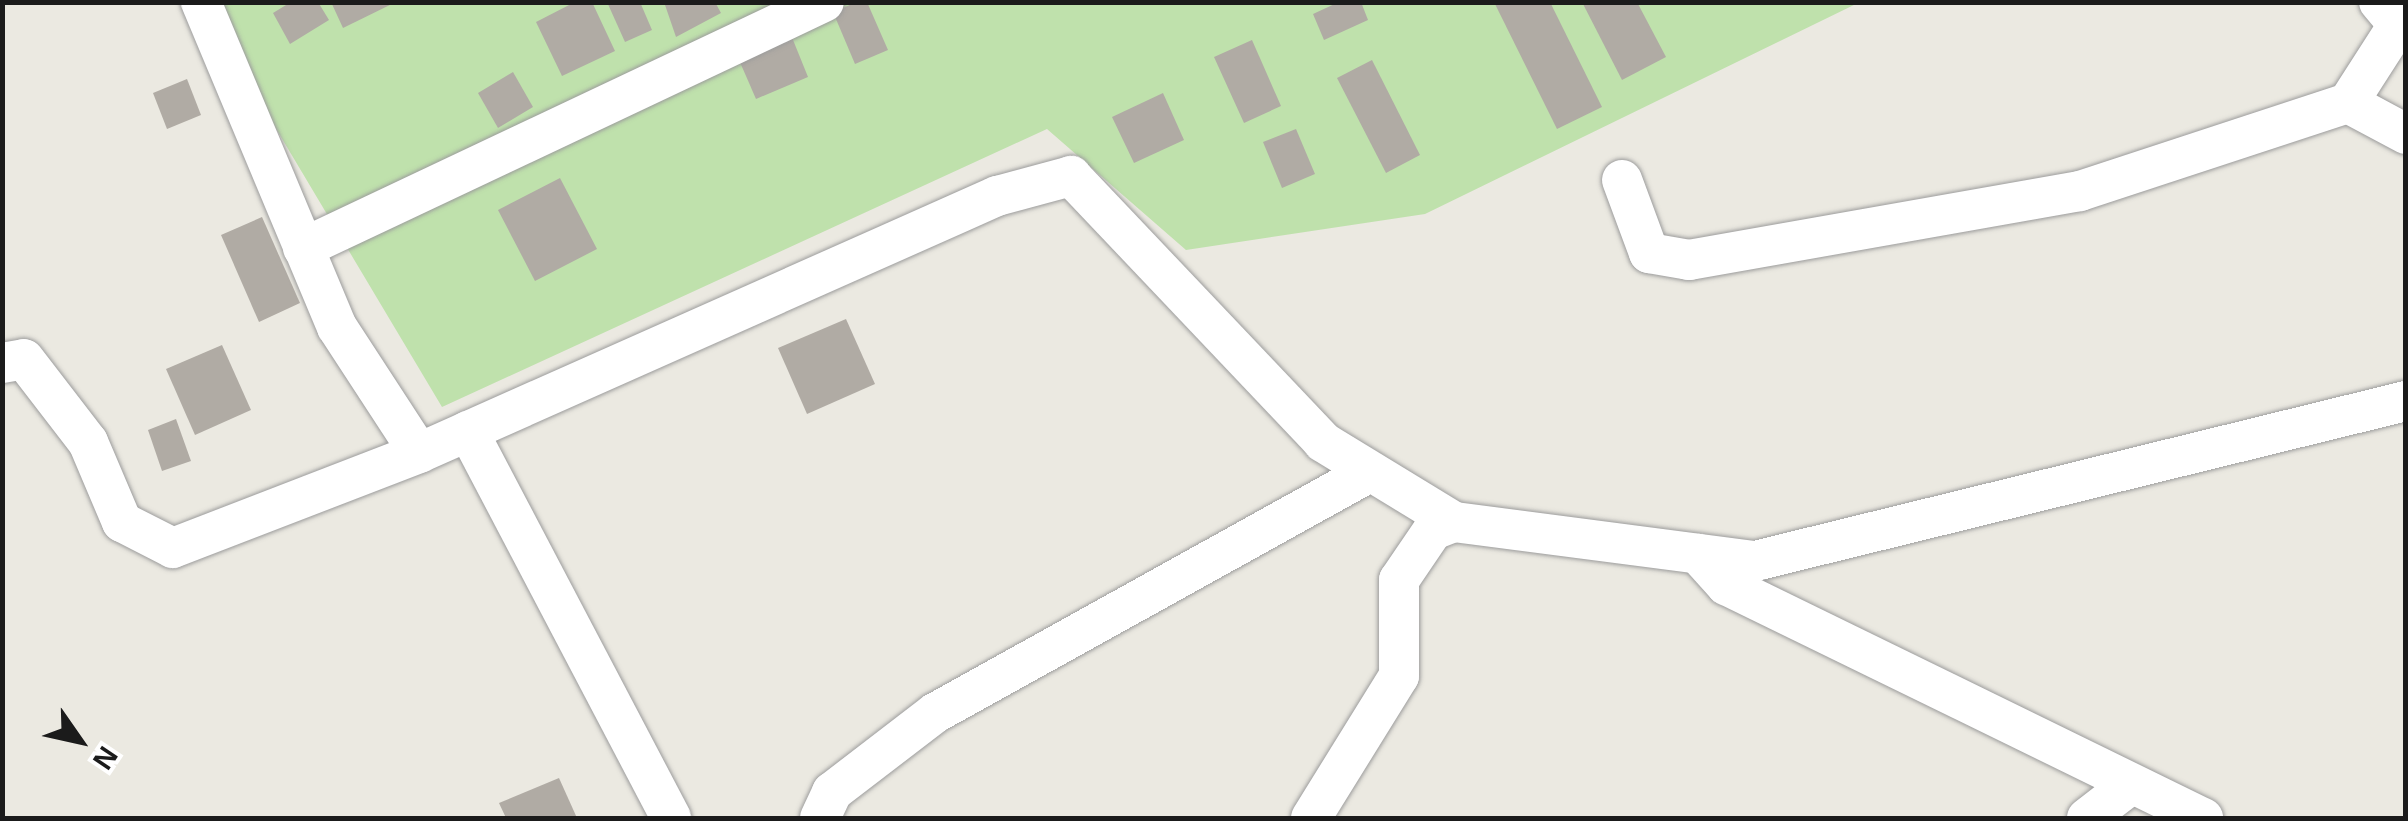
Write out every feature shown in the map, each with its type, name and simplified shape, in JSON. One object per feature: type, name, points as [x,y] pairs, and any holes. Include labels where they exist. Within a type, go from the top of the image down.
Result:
[{"type":"street","points":[[201,2],[337,327],[419,453]]},
{"type":"street","points":[[303,248],[824,2]]},
{"type":"street","points":[[1622,180],[1649,253],[1689,260],[2080,191],[2348,103],[2398,26],[2378,2]]},
{"type":"street","points":[[2348,103],[2406,134]]},
{"type":"street","points":[[2,364],[24,359],[78,428],[122,522],[173,548],[419,453],[998,196],[1071,176],[1323,442],[1368,473],[1454,522],[1755,561],[2406,401]]},
{"type":"street","points":[[468,431],[671,818]]},
{"type":"street","points":[[820,818],[832,792],[936,713],[1368,473]]},
{"type":"street","points":[[1311,818],[1399,676],[1399,580],[1432,530],[1454,522]]},
{"type":"street","points":[[1698,554],[1726,585],[2126,788],[2203,818]]},
{"type":"street","points":[[2087,818],[2126,788]]},
{"type":"green space","points":[[201,3],[1858,3],[1425,214],[1186,250],[1047,129],[442,407]]},
{"type":"building","points":[[291,2],[318,2],[329,20],[290,44],[273,13]]},
{"type":"building","points":[[331,2],[396,2],[343,28]]},
{"type":"building","points":[[575,2],[592,2],[615,51],[562,76],[536,22]]},
{"type":"building","points":[[607,2],[640,2],[652,30],[625,42]]},
{"type":"building","points":[[664,2],[715,2],[721,13],[676,37]]},
{"type":"building","points":[[867,2],[888,50],[855,64],[833,12]]},
{"type":"building","points":[[1339,2],[1361,2],[1368,20],[1324,40],[1313,14]]},
{"type":"building","points":[[1494,2],[1550,2],[1602,107],[1557,129]]},
{"type":"building","points":[[1582,2],[1637,2],[1666,57],[1622,80]]},
{"type":"building","points":[[789,30],[808,77],[756,99],[736,53]]},
{"type":"building","points":[[1252,40],[1281,106],[1244,123],[1214,57]]},
{"type":"building","points":[[1372,60],[1420,155],[1386,173],[1337,78]]},
{"type":"building","points":[[513,72],[533,107],[498,128],[478,93]]},
{"type":"building","points":[[187,79],[201,115],[167,129],[153,93]]},
{"type":"building","points":[[1163,93],[1184,140],[1134,163],[1112,117]]},
{"type":"building","points":[[1296,129],[1315,174],[1282,188],[1263,142]]},
{"type":"building","points":[[560,178],[597,249],[535,281],[498,210]]},
{"type":"building","points":[[262,217],[300,303],[259,322],[221,235]]},
{"type":"building","points":[[846,319],[875,384],[807,414],[778,348]]},
{"type":"building","points":[[222,345],[251,410],[195,435],[166,369]]},
{"type":"building","points":[[176,419],[191,461],[162,471],[148,430]]},
{"type":"building","points":[[559,778],[577,818],[506,818],[499,803]]}]
